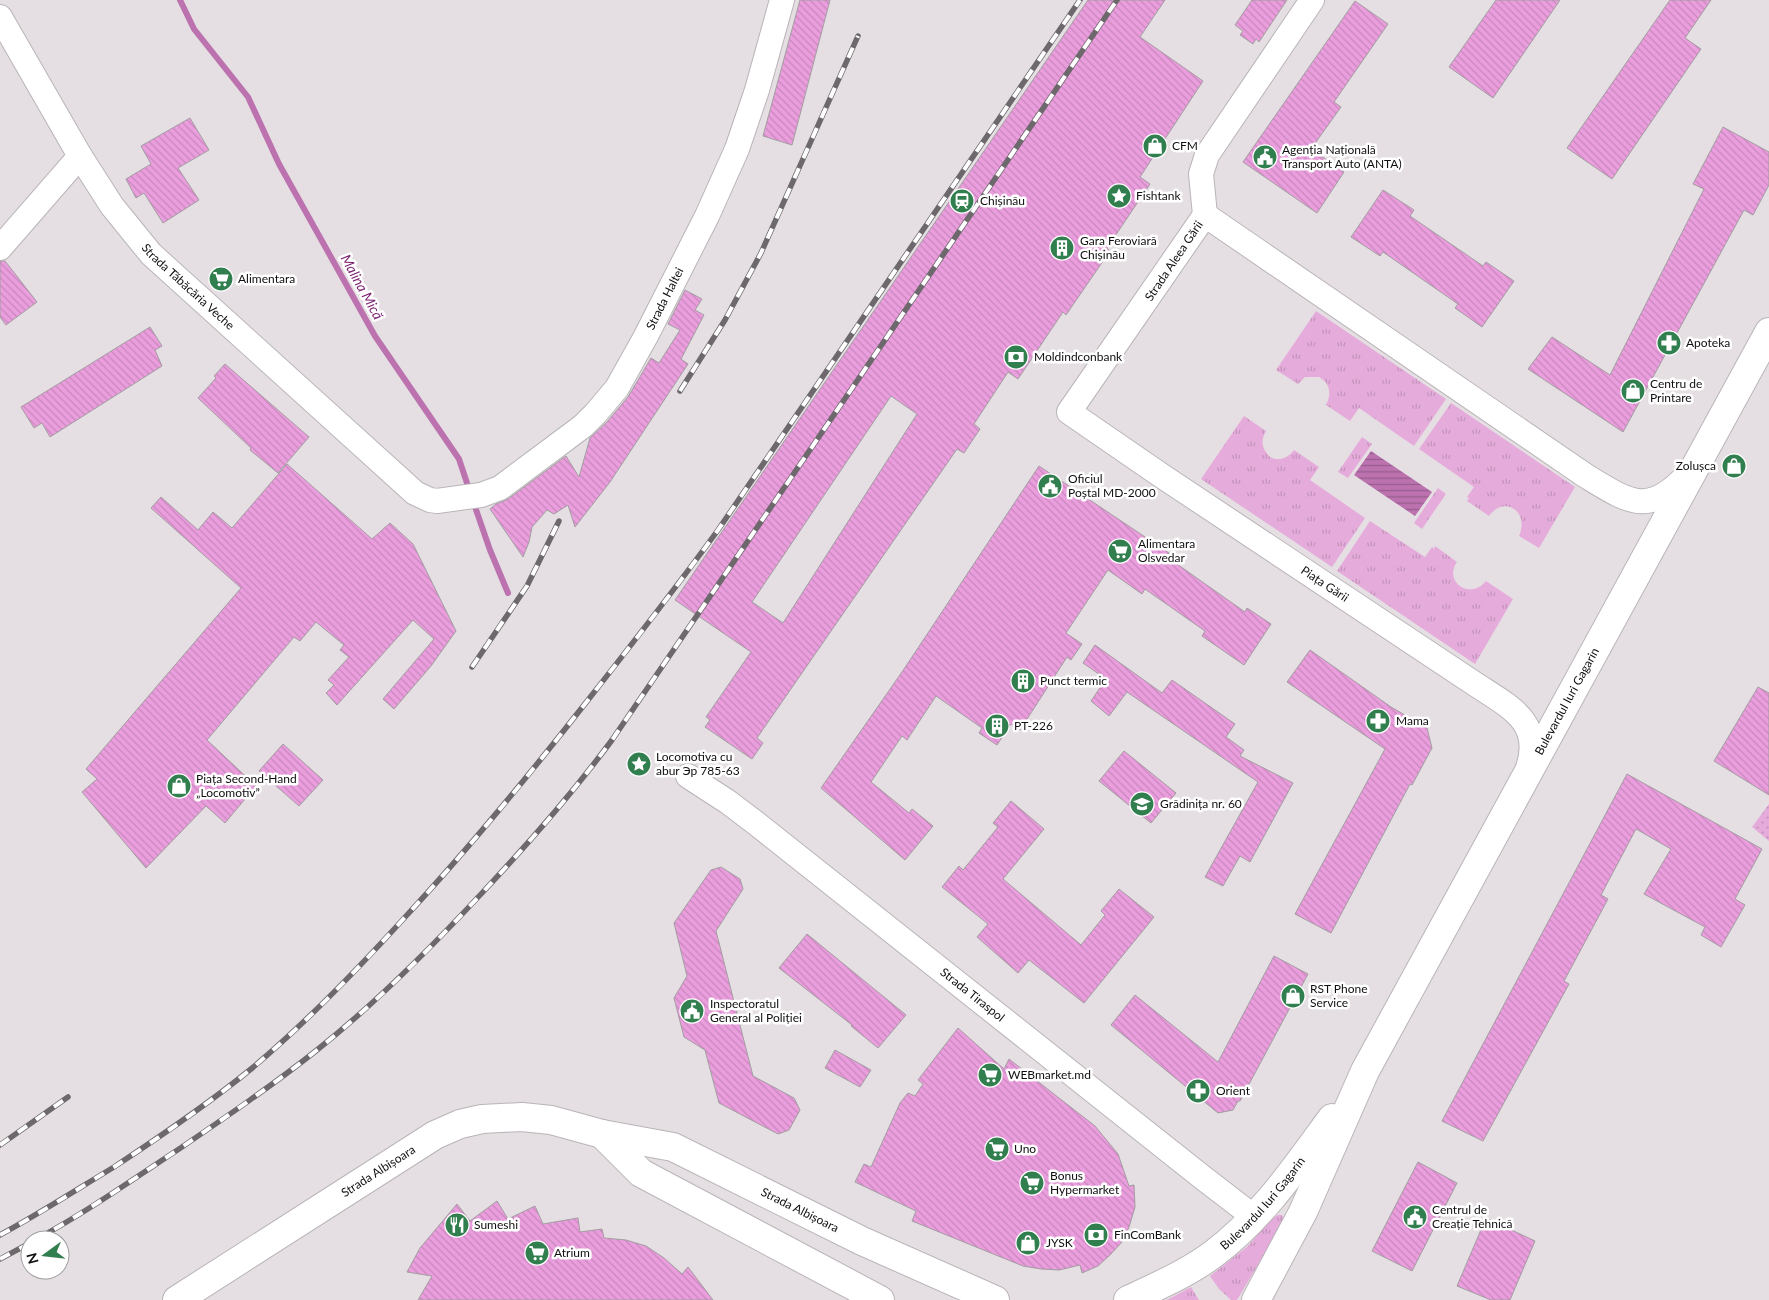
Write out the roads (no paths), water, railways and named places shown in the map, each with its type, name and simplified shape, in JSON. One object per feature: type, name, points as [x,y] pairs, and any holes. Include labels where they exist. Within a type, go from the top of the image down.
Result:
[{"type":"main road","name":"Bulevardul Iuri Gagarin","points":[[1256,1300],[1303,1212],[1365,1071],[1769,332]]},
{"type":"main road","name":"Bulevardul Iuri Gagarin","points":[[1128,1300],[1173,1278],[1205,1259],[1254,1217],[1295,1170],[1365,1071]]},
{"type":"main road","name":"Strada Albișoara","points":[[177,1300],[435,1134],[460,1124],[482,1119],[522,1117],[551,1120],[602,1134],[673,1147],[862,1241],[995,1300]]},
{"type":"main road","name":"Strada Albișoara","points":[[602,1134],[641,1173],[880,1300]]},
{"type":"street","name":"Strada Haltei","points":[[444,500],[481,495],[510,482],[583,426],[616,388],[651,328],[707,216],[737,149],[753,106],[782,0]]},
{"type":"street","name":"Strada Aleea Gării","points":[[1069,412],[1205,215],[1202,174],[1207,155],[1312,0]]},
{"type":"street","name":"Strada Tăbăcăria Veche","points":[[0,17],[80,156],[112,206],[151,254],[415,493],[430,500],[444,500]]},
{"type":"street","points":[[0,248],[80,156]]},
{"type":"street","points":[[1205,215],[1614,494],[1629,500],[1645,502],[1661,498],[1674,489],[1695,466]]},
{"type":"street","name":"Piața Gării","points":[[1069,412],[1519,714],[1528,727],[1532,742],[1532,757],[1521,784]]},
{"type":"street","name":"Strada Tiraspol","points":[[688,776],[757,824],[1254,1217]]},
{"type":"waterway","name":"Malina Mică","points":[[180,0],[194,29],[248,97],[279,164],[375,336],[459,459],[470,492]]},
{"type":"waterway","name":"Malina Mică","points":[[473,501],[490,550],[508,593]]},
{"type":"railway","points":[[0,1235],[114,1167],[184,1120],[251,1069],[332,995],[454,863],[566,728],[654,616],[718,530],[1080,0]]},
{"type":"railway","points":[[54,1230],[232,1113],[317,1050],[361,1013],[423,955],[533,837],[612,740],[1117,0]]},
{"type":"railway","points":[[680,391],[725,320],[761,253],[858,36]]},
{"type":"railway","points":[[472,667],[527,586],[559,521]]},
{"type":"railway","points":[[0,1145],[68,1097]]},
{"type":"railway","points":[[0,1259],[20,1248]]},
{"type":"place","name":"CFM","points":[[1155,146]]},
{"type":"place","name":"Agenția Națională Transport Auto (ANTA)","points":[[1265,157]]},
{"type":"place","name":"Fishtank","points":[[1119,196]]},
{"type":"place","name":"Chișinău","points":[[962,201]]},
{"type":"place","name":"Gara Feroviară Chișinău","points":[[1062,248]]},
{"type":"place","name":"Alimentara","points":[[221,279]]},
{"type":"place","name":"Apoteka","points":[[1669,343]]},
{"type":"place","name":"Moldindconbank","points":[[1016,357]]},
{"type":"place","name":"Centru de Printare","points":[[1633,391]]},
{"type":"place","name":"Zolușca","points":[[1734,466]]},
{"type":"place","name":"Oficiul Poștal MD-2000","points":[[1050,486]]},
{"type":"place","name":"Alimentara Olsvedar","points":[[1120,551]]},
{"type":"place","name":"Punct termic","points":[[1023,681]]},
{"type":"place","name":"Mama","points":[[1378,721]]},
{"type":"place","name":"PT-226","points":[[997,726]]},
{"type":"place","name":"Locomotiva cu abur Эр 785-63","points":[[639,764]]},
{"type":"place","name":"Piața Second-Hand „Locomotiv”","points":[[179,786]]},
{"type":"place","name":"Grădinița nr. 60","points":[[1142,804]]},
{"type":"place","name":"RST Phone Service","points":[[1293,996]]},
{"type":"place","name":"Inspectoratul General al Poliției","points":[[692,1011]]},
{"type":"place","name":"WEBmarket.md","points":[[990,1075]]},
{"type":"place","name":"Orient","points":[[1198,1091]]},
{"type":"place","name":"Uno","points":[[997,1149]]},
{"type":"place","name":"Bonus Hypermarket","points":[[1032,1183]]},
{"type":"place","name":"Centrul de Creație Tehnică","points":[[1415,1217]]},
{"type":"place","name":"Sumeshi","points":[[457,1225]]},
{"type":"place","name":"FinComBank","points":[[1096,1235]]},
{"type":"place","name":"JYSK","points":[[1028,1243]]},
{"type":"place","name":"Atrium","points":[[537,1253]]}]
